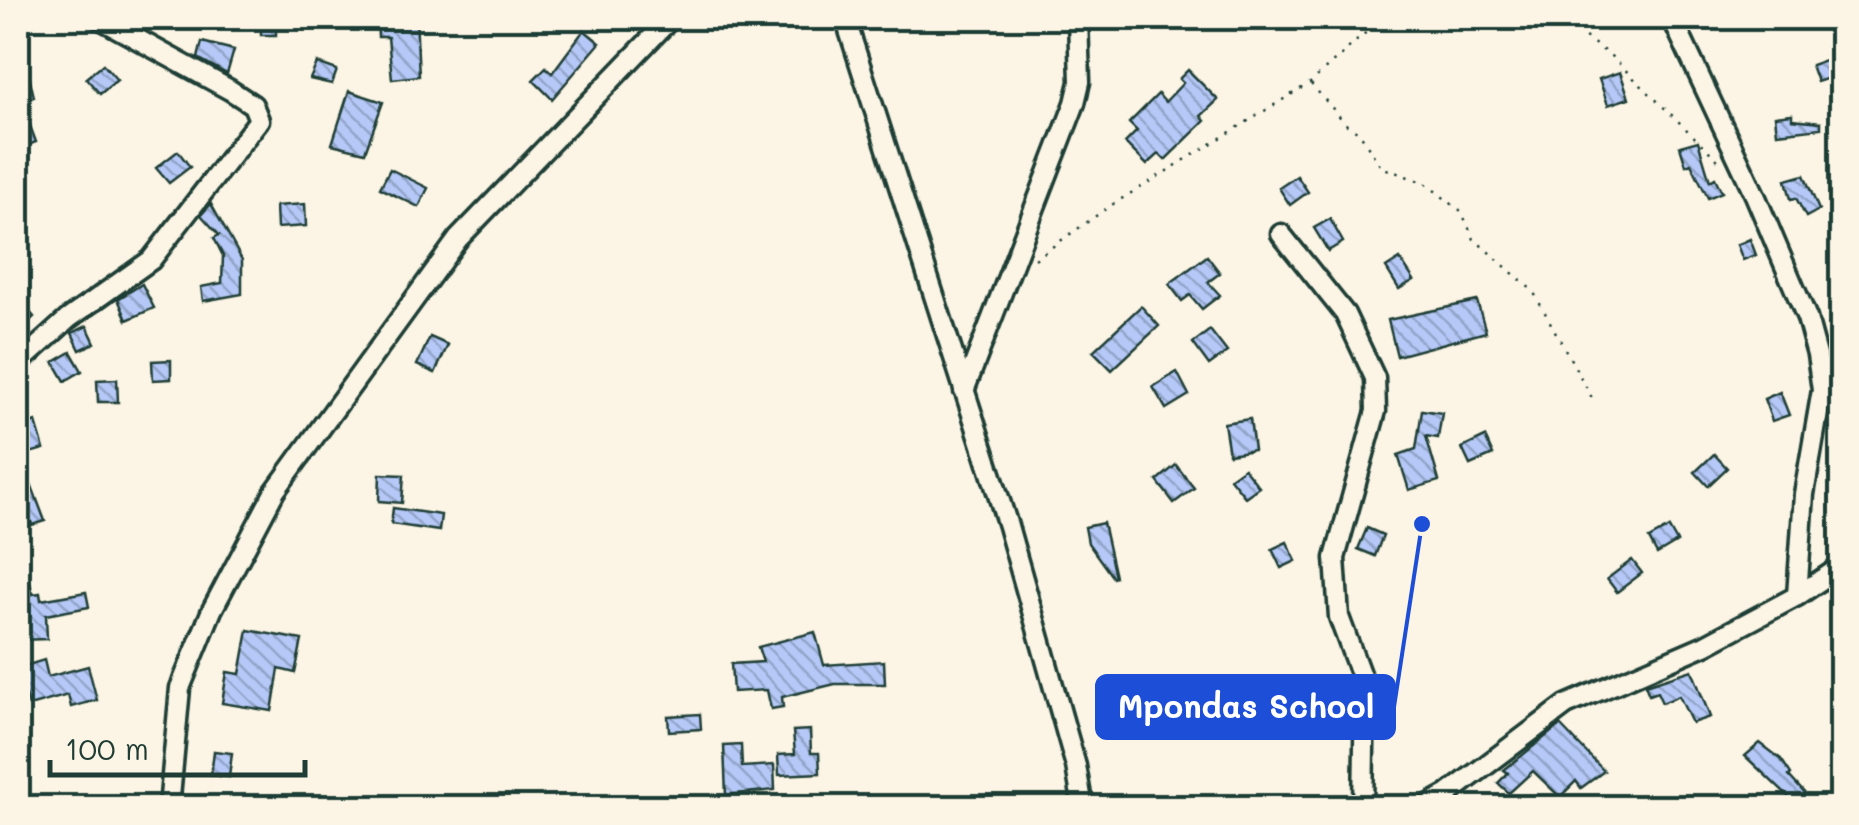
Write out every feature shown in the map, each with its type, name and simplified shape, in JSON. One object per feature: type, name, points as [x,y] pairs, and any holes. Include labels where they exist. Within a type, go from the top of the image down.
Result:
[{"type":"street","points":[[18,364],[68,319],[151,260],[258,120],[253,104],[100,18]]},
{"type":"street","points":[[169,808],[180,688],[212,610],[275,491],[458,240],[671,18]]},
{"type":"street","points":[[845,18],[1029,600],[1076,766],[1083,808]]},
{"type":"street","points":[[964,391],[1075,102],[1080,82],[1078,18]]},
{"type":"street","points":[[1672,18],[1755,195],[1807,318],[1817,355],[1822,390],[1804,494],[1796,596]]},
{"type":"street","points":[[1281,234],[1345,314],[1375,378],[1376,411],[1335,558],[1339,617],[1365,687],[1363,808]]},
{"type":"street","points":[[1423,808],[1448,794],[1566,706],[1705,644],[1796,596],[1842,566]]},
{"type":"path","points":[[1008,278],[1110,206],[1310,83],[1382,18]]},
{"type":"path","points":[[1560,18],[1612,57],[1718,160]]},
{"type":"path","points":[[1310,83],[1347,125],[1359,132],[1381,167],[1425,184],[1460,211],[1474,239],[1533,291],[1592,398]]},
{"type":"building","points":[[377,18],[416,18],[419,76],[392,79],[388,37],[378,37]]},
{"type":"building","points":[[261,22],[276,22],[276,35],[261,35]]},
{"type":"building","points":[[584,30],[600,43],[552,99],[533,80],[546,67],[552,73]]},
{"type":"building","points":[[202,42],[234,50],[227,74],[198,58]]},
{"type":"building","points":[[18,49],[23,49],[34,97],[21,101],[36,142],[18,149]]},
{"type":"building","points":[[1825,60],[1832,77],[1817,82],[1811,65]]},
{"type":"building","points":[[317,63],[337,70],[332,84],[310,79]]},
{"type":"building","points":[[103,64],[117,80],[100,94],[86,78]]},
{"type":"building","points":[[1188,70],[1218,100],[1201,116],[1205,121],[1165,160],[1159,154],[1147,165],[1125,143],[1137,131],[1129,123],[1158,94],[1165,102],[1183,83],[1179,79]]},
{"type":"building","points":[[1620,72],[1629,98],[1608,105],[1599,79]]},
{"type":"building","points":[[349,91],[383,102],[365,152],[332,144]]},
{"type":"building","points":[[1792,114],[1792,119],[1821,122],[1821,128],[1777,133],[1775,116]]},
{"type":"building","points":[[1698,141],[1710,181],[1715,178],[1722,192],[1708,198],[1691,163],[1686,165],[1680,146]]},
{"type":"building","points":[[178,151],[190,167],[169,183],[156,168]]},
{"type":"building","points":[[390,169],[428,188],[419,207],[380,188]]},
{"type":"building","points":[[1804,175],[1819,210],[1806,217],[1796,198],[1791,199],[1786,180]]},
{"type":"building","points":[[1297,176],[1308,192],[1290,205],[1279,188]]},
{"type":"building","points":[[211,204],[242,260],[242,294],[203,301],[201,287],[222,283],[223,256],[214,238],[219,235],[201,215]]},
{"type":"building","points":[[305,204],[306,226],[277,228],[276,206]]},
{"type":"building","points":[[1330,219],[1343,242],[1328,251],[1314,228]]},
{"type":"building","points":[[1750,239],[1756,255],[1743,260],[1737,245]]},
{"type":"building","points":[[1207,256],[1220,273],[1208,282],[1220,295],[1202,309],[1190,295],[1182,301],[1169,284]]},
{"type":"building","points":[[1400,259],[1414,280],[1399,289],[1386,268]]},
{"type":"building","points":[[142,284],[154,308],[127,320],[118,299]]},
{"type":"building","points":[[18,298],[34,317],[18,332]]},
{"type":"building","points":[[1477,301],[1486,332],[1397,356],[1388,320]]},
{"type":"building","points":[[1141,306],[1159,326],[1112,370],[1093,351]]},
{"type":"building","points":[[87,326],[95,343],[80,350],[72,333]]},
{"type":"building","points":[[1210,330],[1227,352],[1209,365],[1193,343]]},
{"type":"building","points":[[430,337],[448,345],[435,373],[417,365]]},
{"type":"building","points":[[71,352],[82,371],[65,381],[54,362]]},
{"type":"building","points":[[171,360],[171,379],[153,380],[152,361]]},
{"type":"building","points":[[1177,372],[1189,395],[1166,409],[1153,387]]},
{"type":"building","points":[[117,379],[118,402],[98,402],[97,380]]},
{"type":"building","points":[[1780,392],[1789,415],[1772,421],[1764,399]]},
{"type":"building","points":[[1422,410],[1442,413],[1438,438],[1426,436],[1439,481],[1409,490],[1398,455],[1416,449]]},
{"type":"building","points":[[1250,419],[1254,450],[1229,454],[1224,423]]},
{"type":"building","points":[[36,422],[44,449],[23,455],[18,427]]},
{"type":"building","points":[[1485,437],[1493,455],[1470,465],[1462,448]]},
{"type":"building","points":[[1714,454],[1727,468],[1708,486],[1695,472]]},
{"type":"building","points":[[1176,465],[1194,488],[1174,503],[1157,481]]},
{"type":"building","points":[[1244,468],[1259,487],[1245,497],[1230,478]]},
{"type":"building","points":[[380,474],[404,475],[402,503],[379,501]]},
{"type":"building","points":[[30,481],[45,521],[32,525],[18,487]]},
{"type":"building","points":[[393,508],[441,515],[439,531],[391,524]]},
{"type":"building","points":[[1103,523],[1113,578],[1088,543],[1085,527]]},
{"type":"building","points":[[1367,528],[1383,535],[1375,556],[1358,549]]},
{"type":"building","points":[[1669,528],[1677,542],[1657,554],[1649,539]]},
{"type":"building","points":[[1287,542],[1296,561],[1281,568],[1272,549]]},
{"type":"building","points":[[23,559],[33,594],[40,593],[41,600],[86,592],[89,607],[46,615],[47,639],[18,640],[18,623],[25,623],[18,580],[18,560]]},
{"type":"building","points":[[1632,560],[1642,573],[1617,592],[1607,579]]},
{"type":"building","points":[[248,630],[302,640],[295,673],[279,669],[272,711],[222,703],[227,672],[240,674]]},
{"type":"building","points":[[815,632],[824,665],[884,661],[885,684],[835,684],[782,697],[783,707],[771,709],[767,690],[733,692],[731,664],[763,662],[758,647]]},
{"type":"building","points":[[44,660],[48,677],[88,666],[97,700],[71,707],[68,695],[29,706],[18,668]]},
{"type":"building","points":[[1692,670],[1710,717],[1692,723],[1679,696],[1662,703],[1657,692],[1649,695],[1645,685]]},
{"type":"building","points":[[700,714],[701,729],[669,731],[668,716]]},
{"type":"building","points":[[1560,725],[1604,771],[1581,788],[1576,781],[1560,797],[1533,771],[1509,793],[1498,783],[1508,773],[1504,770]]},
{"type":"building","points":[[810,730],[811,753],[819,753],[820,773],[779,775],[778,755],[795,754],[793,731]]},
{"type":"building","points":[[1760,743],[1781,759],[1789,776],[1818,808],[1800,808],[1745,756]]},
{"type":"building","points":[[741,745],[742,767],[774,765],[775,790],[726,795],[724,746]]},
{"type":"building","points":[[214,751],[232,753],[229,777],[211,775]]},
{"type":"place","name":"Mpondas School","points":[[1422,524]]}]
